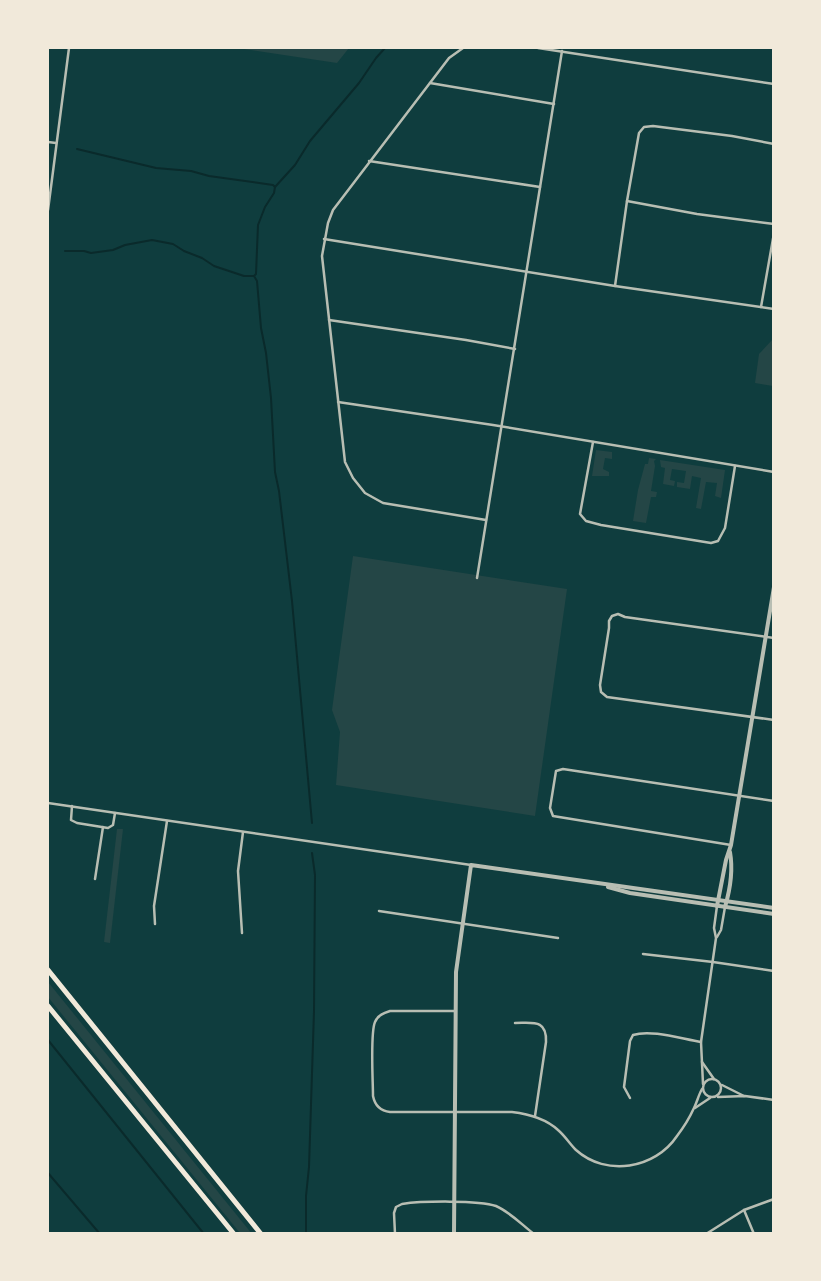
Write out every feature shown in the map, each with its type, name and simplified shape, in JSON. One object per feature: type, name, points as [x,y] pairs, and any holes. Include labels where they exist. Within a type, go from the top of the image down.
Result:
[{"type":"highway","points":[[48,970],[261,1234]]},
{"type":"highway","points":[[48,1006],[234,1234]]},
{"type":"street","points":[[48,210],[69,48]]},
{"type":"street","points":[[463,48],[449,58],[333,210],[324,239],[322,256],[345,462],[352,478],[365,493],[383,503],[486,520]]},
{"type":"street","points":[[538,48],[774,84]]},
{"type":"street","points":[[477,578],[562,51]]},
{"type":"street","points":[[430,83],[554,104]]},
{"type":"street","points":[[615,286],[639,133],[644,127],[653,126],[732,136],[774,144]]},
{"type":"street","points":[[48,142],[56,144]]},
{"type":"street","points":[[370,161],[540,187]]},
{"type":"street","points":[[627,201],[697,214],[774,224]]},
{"type":"street","points":[[761,307],[774,233]]},
{"type":"street","points":[[324,239],[615,286],[774,308]]},
{"type":"street","points":[[329,320],[456,338],[514,349]]},
{"type":"street","points":[[338,402],[774,472]]},
{"type":"street","points":[[593,442],[580,507],[582,517],[586,521],[601,525],[711,543],[718,541],[725,528],[735,466]]},
{"type":"street","points":[[716,938],[721,930],[726,901],[731,845],[774,587]]},
{"type":"street","points":[[774,638],[625,617],[618,614],[612,616],[609,621],[600,684],[600,692],[607,697],[774,720]]},
{"type":"street","points":[[731,845],[561,819],[553,816],[550,808],[556,771],[563,769],[774,801]]},
{"type":"street","points":[[48,803],[774,908]]},
{"type":"street","points":[[72,806],[70,817],[73,822],[103,827],[112,827],[115,813]]},
{"type":"street","points":[[154,924],[154,906],[167,821]]},
{"type":"street","points":[[95,879],[103,827]]},
{"type":"street","points":[[242,933],[238,871],[244,832]]},
{"type":"street","points":[[695,1108],[695,1101],[703,1084],[701,1042],[716,938],[714,928],[717,906],[726,860],[730,852]]},
{"type":"street","points":[[454,1234],[456,972],[471,865]]},
{"type":"street","points":[[598,884],[630,893],[774,914]]},
{"type":"street","points":[[379,911],[558,938]]},
{"type":"street","points":[[643,954],[774,971]]},
{"type":"street","points":[[455,1011],[390,1011],[382,1013],[378,1017],[374,1028],[373,1096],[378,1108],[390,1112],[512,1112],[535,1116],[547,1121],[557,1129],[586,1157],[608,1166],[620,1166],[643,1163],[662,1153],[677,1137],[695,1108],[710,1098],[745,1096],[774,1100]]},
{"type":"street","points":[[515,1023],[539,1024],[546,1030],[546,1042],[535,1116]]},
{"type":"street","points":[[630,1098],[624,1086],[630,1041],[633,1035],[649,1033],[701,1042]]},
{"type":"street","points":[[702,1062],[720,1085],[745,1096]]},
{"type":"street","points":[[703,1084],[708,1080],[714,1079]]},
{"type":"street","points":[[716,1097],[720,1093],[720,1085]]},
{"type":"street","points":[[702,1089],[704,1095],[710,1098]]},
{"type":"street","points":[[706,1234],[744,1210],[774,1199]]},
{"type":"street","points":[[395,1234],[394,1213],[396,1207],[402,1204],[455,1203],[482,1203],[496,1206],[534,1233]]},
{"type":"street","points":[[744,1210],[754,1234]]},
{"type":"shaded area","points":[[237,48],[349,48],[337,63]]},
{"type":"shaded area","points":[[773,339],[773,386],[755,383],[759,354]]},
{"type":"shaded area","points":[[596,450],[612,452],[612,459],[605,458],[603,469],[609,472],[609,476],[592,476]]},
{"type":"shaded area","points":[[649,458],[656,459],[654,461],[651,491],[657,492],[656,497],[651,497],[646,523],[633,521],[638,490],[645,464],[648,464]]},
{"type":"shaded area","points":[[660,460],[725,470],[721,498],[715,496],[717,483],[706,482],[701,509],[696,508],[701,478],[692,476],[690,489],[677,487],[677,482],[684,483],[686,471],[672,469],[670,480],[675,481],[674,486],[663,484],[665,468],[661,467]]},
{"type":"shaded area","points":[[353,556],[567,589],[535,816],[336,785],[340,732],[332,710]]},
{"type":"shaded area","points":[[117,829],[123,829],[110,943],[104,942]]},
{"type":"shaded area","points":[[48,982],[251,1233],[240,1233],[48,997]]},
{"type":"waterway","points":[[312,823],[292,601],[275,472],[271,398],[261,328],[257,281],[254,276],[256,274],[258,225],[265,207],[274,193],[275,187],[295,165],[310,141],[359,83],[385,48]]},
{"type":"waterway","points":[[77,149],[156,168],[191,171],[209,176],[273,185],[275,187]]},
{"type":"waterway","points":[[65,251],[91,253],[113,250],[125,245],[152,240],[173,244],[214,266],[244,276],[254,276]]},
{"type":"waterway","points":[[306,1234],[314,1011],[315,875],[312,853]]},
{"type":"waterway","points":[[48,1040],[204,1234]]},
{"type":"waterway","points":[[48,1173],[100,1234]]}]
